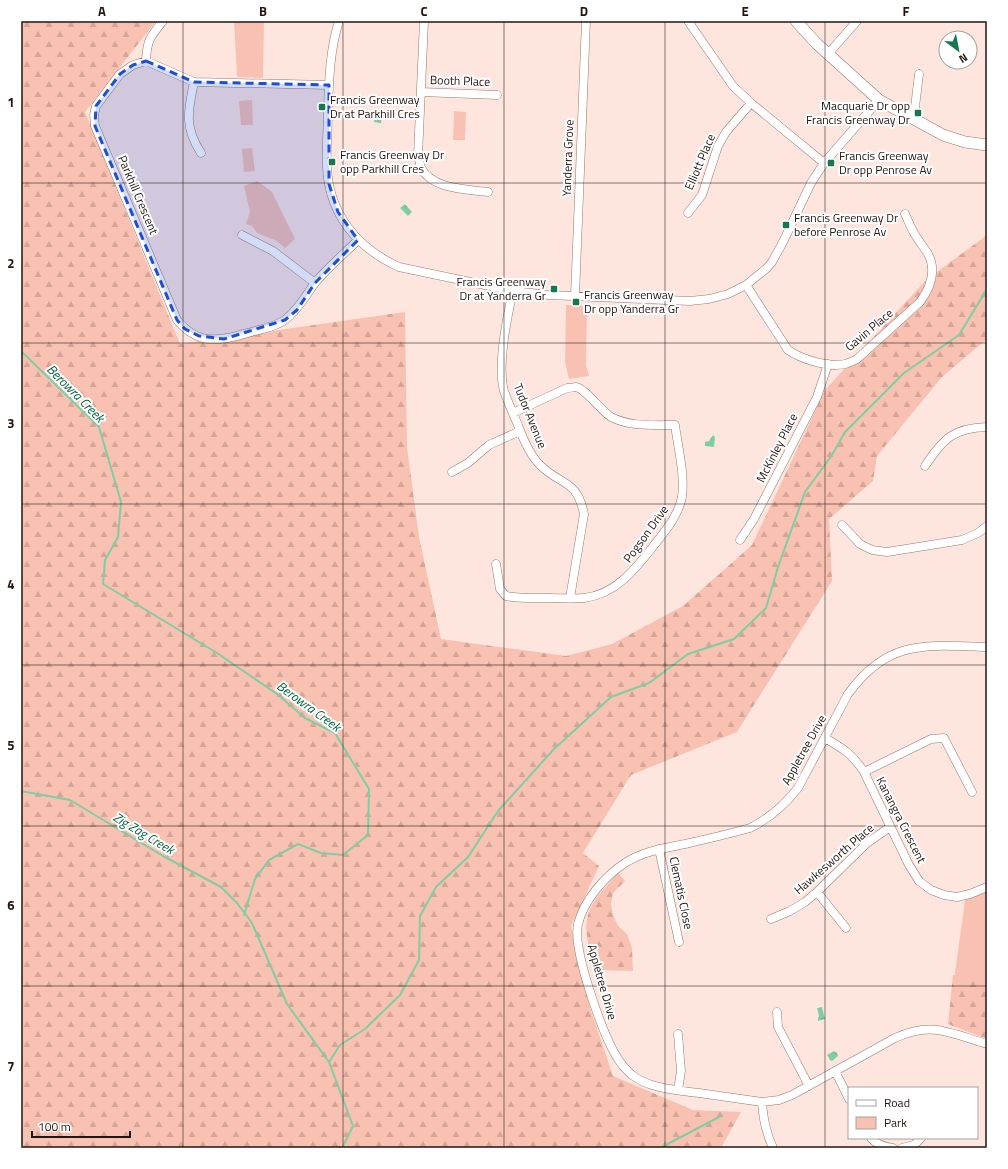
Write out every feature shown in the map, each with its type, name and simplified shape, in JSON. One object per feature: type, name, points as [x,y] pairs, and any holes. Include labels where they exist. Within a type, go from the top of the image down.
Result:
[{"type":"main road","points":[[796,21],[828,54],[879,100],[943,135],[955,139],[987,145]]},
{"type":"street","points":[[162,21],[148,40],[146,61],[194,82],[329,85]]},
{"type":"street","points":[[339,21],[333,43],[329,85],[327,159],[329,184],[338,212],[348,228],[358,240],[373,253],[399,267],[513,291],[575,296],[700,301],[728,294],[746,285],[767,268],[776,256],[802,201],[824,163],[879,100]]},
{"type":"street","points":[[424,21],[418,155],[421,168],[435,182],[444,185],[488,192]]},
{"type":"street","name":"Yanderra Grove","points":[[575,296],[586,21]]},
{"type":"street","points":[[688,21],[733,86],[751,103],[824,163]]},
{"type":"street","points":[[828,54],[857,21]]},
{"type":"street","name":"Parkhill Crescent","points":[[146,61],[132,65],[120,74],[96,106],[94,115],[96,126],[177,320],[185,329],[199,336],[216,340],[271,327],[285,320],[297,310],[315,283],[358,240]]},
{"type":"street","points":[[909,117],[915,107],[919,74]]},
{"type":"street","points":[[194,82],[188,109],[190,131],[195,144],[201,153]]},
{"type":"street","name":"Booth Place","points":[[421,92],[498,95]]},
{"type":"street","name":"Elliott Place","points":[[688,212],[702,194],[718,146],[726,132],[751,103]]},
{"type":"street","name":"Gavin Place","points":[[746,285],[788,350],[798,357],[828,364],[844,364],[857,359],[920,302],[928,290],[932,278],[932,267],[928,254],[913,232],[905,214]]},
{"type":"street","points":[[242,235],[273,251],[315,283]]},
{"type":"street","name":"Tudor Avenue","points":[[513,291],[504,334],[504,390],[520,431],[532,456],[546,470],[570,485],[578,494],[582,502],[584,514],[570,598]]},
{"type":"street","name":"McKinley Place","points":[[740,540],[754,519],[817,397],[828,364]]},
{"type":"street","name":"Pogson Drive","points":[[496,564],[500,589],[506,596],[516,598],[585,598],[603,592],[617,586],[633,572],[669,526],[678,511],[682,498],[683,485],[675,425],[636,424],[624,422],[612,417],[602,410],[583,390],[576,387],[567,388],[513,413]]},
{"type":"street","points":[[925,466],[946,439],[959,431],[975,427],[987,427]]},
{"type":"street","points":[[452,472],[468,463],[490,445],[520,431]]},
{"type":"street","points":[[842,525],[860,544],[872,550],[887,552],[962,540],[978,533],[987,526]]},
{"type":"street","name":"Appletree Drive","points":[[987,647],[924,646],[899,652],[870,668],[858,680],[848,694],[798,788],[791,798],[776,813],[750,828],[730,834],[659,849],[645,853],[626,862],[611,873],[598,886],[585,908],[578,924],[577,939],[581,962],[605,1035],[615,1056],[632,1075],[660,1086],[762,1102],[779,1100],[792,1095],[908,1032],[923,1029],[937,1029],[987,1044]]},
{"type":"street","name":"Kanangra Crescent","points":[[825,738],[843,748],[855,759],[864,772],[890,827],[919,881],[931,890],[944,895],[957,897],[970,894],[987,887]]},
{"type":"street","points":[[864,772],[931,739],[944,738],[972,792]]},
{"type":"street","name":"Hawkesworth Place","points":[[771,919],[790,911],[805,902],[868,843],[890,827]]},
{"type":"street","name":"Clematis Close","points":[[659,849],[679,942]]},
{"type":"street","points":[[817,892],[846,928]]},
{"type":"street","points":[[777,1012],[778,1027],[809,1086]]},
{"type":"street","points":[[678,1034],[681,1071],[678,1090]]},
{"type":"street","points":[[835,1071],[848,1097]]},
{"type":"street","points":[[762,1102],[763,1120],[767,1135],[773,1148]]},
{"type":"street","points":[[872,1139],[886,1147],[893,1148]]},
{"type":"street","points":[[902,1148],[914,1145],[921,1139]]},
{"type":"highlighted area","points":[[146,61],[194,82],[329,85],[329,184],[338,212],[358,240],[315,283],[297,310],[285,320],[224,339],[199,336],[185,329],[177,320],[95,126],[96,106],[120,74],[133,65]]},
{"type":"green space","points":[[21,21],[156,21],[85,112],[180,344],[405,312],[407,447],[419,537],[441,639],[566,656],[612,644],[683,606],[752,545],[825,390],[926,280],[987,235],[987,339],[942,377],[877,456],[873,481],[829,519],[832,581],[737,732],[631,775],[583,853],[599,866],[571,926],[590,1008],[613,1076],[693,1110],[741,1112],[721,1148],[21,1148]]},
{"type":"green space","points":[[234,21],[264,21],[263,78],[237,77]]},
{"type":"green space","points":[[252,100],[253,125],[241,125],[239,101]]},
{"type":"green space","points":[[454,111],[466,112],[465,140],[453,140]]},
{"type":"green space","points":[[252,148],[255,171],[244,172],[242,149]]},
{"type":"green space","points":[[257,181],[272,192],[295,239],[285,248],[277,241],[257,233],[252,226],[246,224],[250,212],[244,186]]},
{"type":"green space","points":[[566,305],[587,306],[586,365],[589,376],[569,379],[565,362]]},
{"type":"green space","points":[[618,873],[625,881],[613,893],[611,904],[613,915],[618,926],[627,934],[632,948],[633,971],[598,970],[593,961],[587,937],[586,926],[591,907],[602,891]]},
{"type":"green space","points":[[987,891],[987,982],[954,980],[965,900]]},
{"type":"green space","points":[[953,975],[987,976],[987,1039],[948,1024]]},
{"type":"water","points":[[375,114],[382,115],[381,123],[374,122]]},
{"type":"water","points":[[405,204],[412,212],[408,216],[400,208]]},
{"type":"water","points":[[713,435],[715,437],[714,447],[705,446],[705,442],[709,441]]},
{"type":"water","points":[[822,1007],[825,1019],[818,1021],[819,1016],[817,1008]]},
{"type":"water","points":[[834,1051],[838,1056],[832,1061],[827,1055]]},
{"type":"waterway","points":[[329,1062],[340,1045],[365,1029],[400,995],[419,960],[420,916],[436,887],[468,857],[498,811],[554,749],[611,697],[649,683],[688,654],[734,639],[766,608],[778,567],[805,492],[832,455],[845,432],[904,373],[959,335],[987,289]]},
{"type":"waterway","name":"Berowra Creek","points":[[21,351],[99,427],[121,502],[118,537],[105,560],[103,584],[217,653],[277,694],[305,718],[335,733],[369,789],[368,835],[343,855],[321,853],[298,844],[269,860],[255,879],[244,915]]},
{"type":"waterway","name":"Berowra Creek","points":[[21,791],[70,800],[163,856],[221,887],[237,903],[252,923],[287,1004],[329,1062],[353,1126],[342,1148]]},
{"type":"waterway","points":[[660,1148],[721,1116]]},
{"type":"place","name":"Francis Greenway Dr at Parkhill Cres","points":[[322,107]]},
{"type":"place","name":"Macquarie Dr opp Francis Greenway Dr","points":[[918,113]]},
{"type":"place","name":"Francis Greenway Dr opp Parkhill Cres","points":[[332,162]]},
{"type":"place","name":"Francis Greenway Dr opp Penrose Av","points":[[831,163]]},
{"type":"place","name":"Francis Greenway Dr before Penrose Av","points":[[786,225]]},
{"type":"place","name":"Francis Greenway Dr at Yanderra Gr","points":[[554,289]]},
{"type":"place","name":"Francis Greenway Dr opp Yanderra Gr","points":[[576,302]]},
{"type":"water label","name":"Zig Zag Creek","points":[[144,833]]}]
